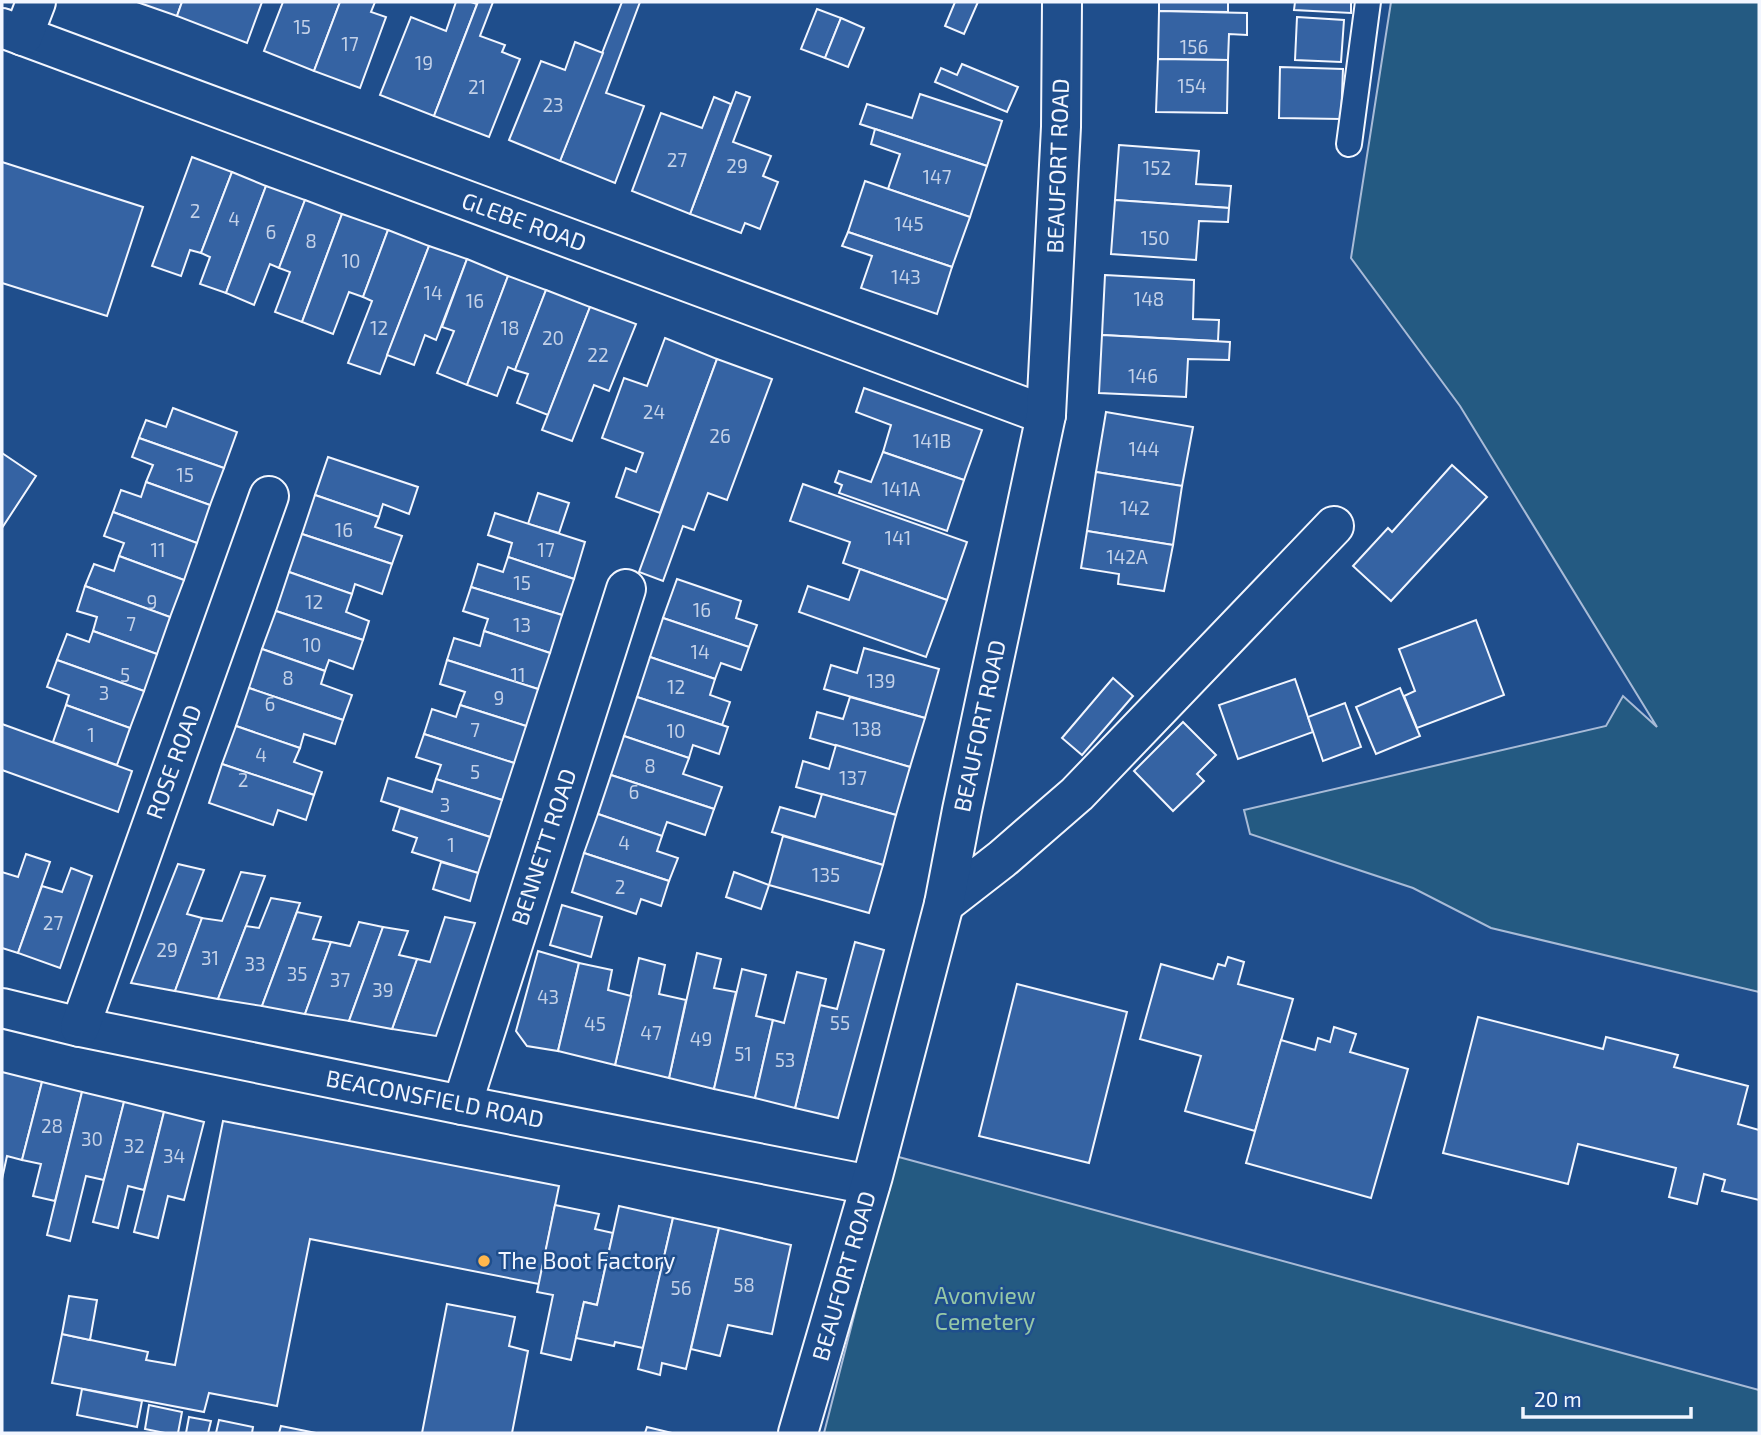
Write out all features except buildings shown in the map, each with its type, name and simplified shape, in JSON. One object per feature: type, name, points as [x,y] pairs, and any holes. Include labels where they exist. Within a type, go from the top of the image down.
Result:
[{"type":"street","name":"BEAUFORT ROAD","points":[[798,1433],[870,1185],[944,904],[1046,415],[1061,127],[1062,2]]},
{"type":"street","name":"GLEBE ROAD","points":[[20,22],[1046,415]]},
{"type":"street","name":"ROSE ROAD","points":[[80,1027],[269,496]]},
{"type":"street","points":[[944,904],[1002,859],[1077,794],[1334,526]]},
{"type":"street","name":"BENNETT ROAD","points":[[462,1105],[626,589]]},
{"type":"street","name":"BEACONSFIELD ROAD","points":[[2,1008],[80,1027],[462,1105],[870,1185]]},
{"type":"lane","points":[[1349,144],[1367,2]]},
{"type":"green space","points":[[1391,2],[1759,2],[1759,992],[1491,928],[1413,888],[1250,834],[1244,810],[1606,726],[1623,696],[1657,727],[1460,406],[1351,258]]},
{"type":"green space","name":"Avonview Cemetery","points":[[895,1156],[1759,1390],[1759,1433],[824,1433]]},
{"type":"place","name":"The Boot Factory","points":[[484,1261]]}]
